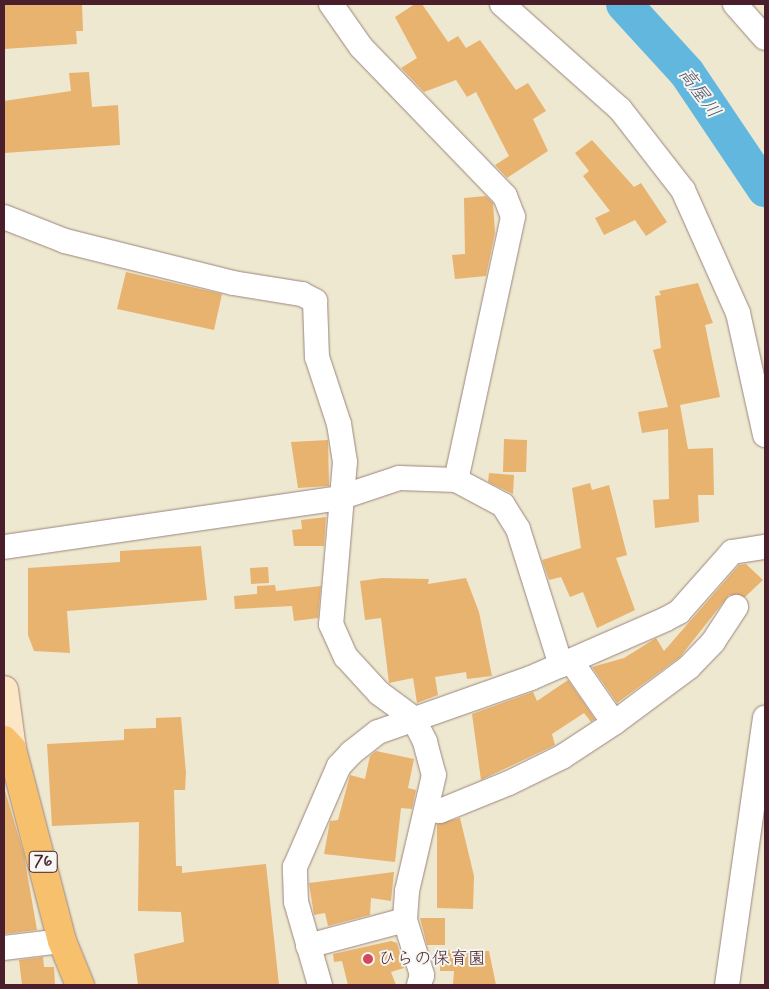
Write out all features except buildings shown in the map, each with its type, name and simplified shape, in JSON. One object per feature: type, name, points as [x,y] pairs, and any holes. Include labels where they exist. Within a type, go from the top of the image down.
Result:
[{"type":"main road","name":"76","points":[[8,744],[62,941],[80,985]]},
{"type":"street","points":[[332,4],[361,48],[505,196],[513,216],[456,480]]},
{"type":"street","points":[[502,4],[620,109],[683,190],[738,313],[765,435]]},
{"type":"street","points":[[735,4],[765,38]]},
{"type":"street","points":[[4,217],[64,241],[234,284],[302,294],[314,301],[317,357],[339,424],[345,462],[339,498],[342,541],[331,596],[331,624],[346,657],[378,693],[412,718],[425,742],[434,775],[429,810],[408,884],[406,920],[422,975],[420,985]]},
{"type":"street","points":[[4,547],[339,498],[399,478],[456,480],[503,506],[518,529],[566,663],[614,723]]},
{"type":"street","points":[[320,985],[296,902],[296,868],[339,766],[378,732],[566,663],[679,612],[732,552],[765,547]]},
{"type":"street","points":[[429,810],[440,811],[508,783],[562,757],[614,723],[689,667],[713,642],[736,607]]},
{"type":"street","points":[[4,690],[8,744]]},
{"type":"street","points":[[727,985],[765,718]]},
{"type":"street","points":[[308,946],[406,920]]},
{"type":"street","points":[[4,948],[62,941]]},
{"type":"waterway","name":"高屋川","points":[[624,4],[687,73],[765,189]]},
{"type":"place","name":"ひらの保育園","points":[[368,959]]}]
